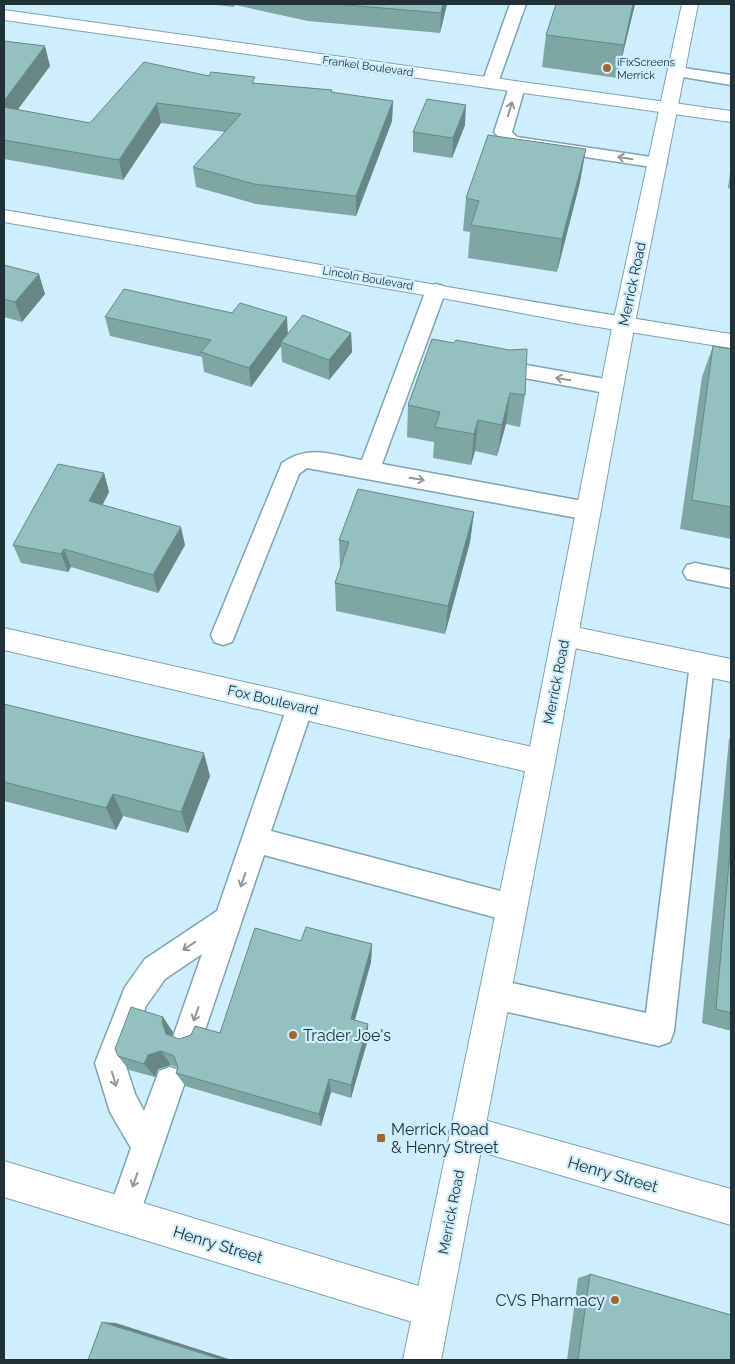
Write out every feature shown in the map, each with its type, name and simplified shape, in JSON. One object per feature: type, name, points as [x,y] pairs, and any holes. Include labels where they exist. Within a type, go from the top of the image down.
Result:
[{"type":"street","name":"Merrick Road","points":[[422,1360],[541,762],[611,388],[690,4]]},
{"type":"street","name":"Frankel Boulevard","points":[[4,15],[731,117]]},
{"type":"street","name":"Lincoln Boulevard","points":[[4,216],[436,290],[579,317],[731,341]]},
{"type":"street","points":[[565,636],[731,670]]},
{"type":"street","name":"Fox Boulevard","points":[[4,639],[541,762]]},
{"type":"street","name":"Henry Street","points":[[466,1132],[731,1207]]},
{"type":"street","name":"Henry Street","points":[[5,1182],[432,1310]]},
{"type":"lane","points":[[490,83],[518,4]]},
{"type":"lane","points":[[677,72],[731,80]]},
{"type":"lane","points":[[517,87],[503,132],[512,141],[658,163]]},
{"type":"lane","points":[[369,470],[422,353],[436,290]]},
{"type":"lane","points":[[470,362],[611,388]]},
{"type":"lane","points":[[223,635],[290,469],[303,460],[317,460],[588,511]]},
{"type":"lane","points":[[695,572],[731,579]]},
{"type":"lane","points":[[495,994],[659,1031],[702,664]]},
{"type":"lane","points":[[188,1037],[300,707]]},
{"type":"lane","points":[[256,840],[512,908]]},
{"type":"lane","points":[[147,1145],[121,1101],[110,1063],[135,997],[155,969],[229,919]]},
{"type":"lane","points":[[123,1216],[170,1082]]},
{"type":"building","points":[[335,4],[443,4],[441,13]]},
{"type":"building","points":[[556,4],[633,4],[624,45],[546,35]]},
{"type":"building","points":[[4,41],[45,46],[4,101]]},
{"type":"building","points":[[144,62],[209,76],[211,72],[255,77],[252,83],[332,90],[331,92],[393,101],[356,196],[254,184],[193,167],[241,114],[157,103],[119,160],[4,140],[4,107],[90,123]]},
{"type":"building","points":[[427,99],[466,105],[453,138],[413,132]]},
{"type":"building","points":[[488,135],[586,149],[562,239],[471,225],[479,201],[466,198]]},
{"type":"building","points":[[4,265],[39,274],[15,302],[4,299]]},
{"type":"building","points":[[124,289],[232,313],[240,303],[287,317],[249,368],[201,352],[211,340],[105,317]]},
{"type":"building","points":[[303,315],[351,333],[329,360],[281,342]]},
{"type":"building","points":[[432,339],[454,343],[456,340],[509,350],[527,349],[525,395],[510,393],[502,425],[478,420],[474,434],[435,427],[440,412],[408,405]]},
{"type":"building","points":[[713,346],[731,349],[731,507],[692,500]]},
{"type":"building","points":[[58,464],[104,473],[89,501],[181,527],[153,575],[64,549],[61,554],[13,545]]},
{"type":"building","points":[[358,489],[474,512],[448,606],[335,583],[349,542],[339,540]]},
{"type":"building","points":[[4,704],[204,753],[181,812],[113,794],[106,808],[4,782]]},
{"type":"building","points":[[731,839],[731,1013],[716,1009]]},
{"type":"building","name":"Trader Joe's","points":[[306,927],[372,944],[351,1019],[368,1024],[351,1085],[329,1079],[319,1114],[176,1073],[178,1068],[174,1056],[161,1051],[148,1055],[144,1064],[118,1056],[115,1049],[131,1007],[163,1017],[162,1022],[166,1034],[179,1039],[191,1035],[195,1026],[220,1033],[255,928],[301,941]]},
{"type":"building","name":"CVS Pharmacy","points":[[590,1274],[731,1315],[731,1360],[578,1360]]},
{"type":"building","points":[[102,1322],[223,1360],[88,1360]]},
{"type":"place","name":"iFixScreens Merrick","points":[[607,68]]},
{"type":"place","name":"Trader Joe's","points":[[293,1035]]},
{"type":"place","name":"Merrick Road & Henry Street","points":[[381,1138]]},
{"type":"place","name":"CVS Pharmacy","points":[[615,1300]]}]
